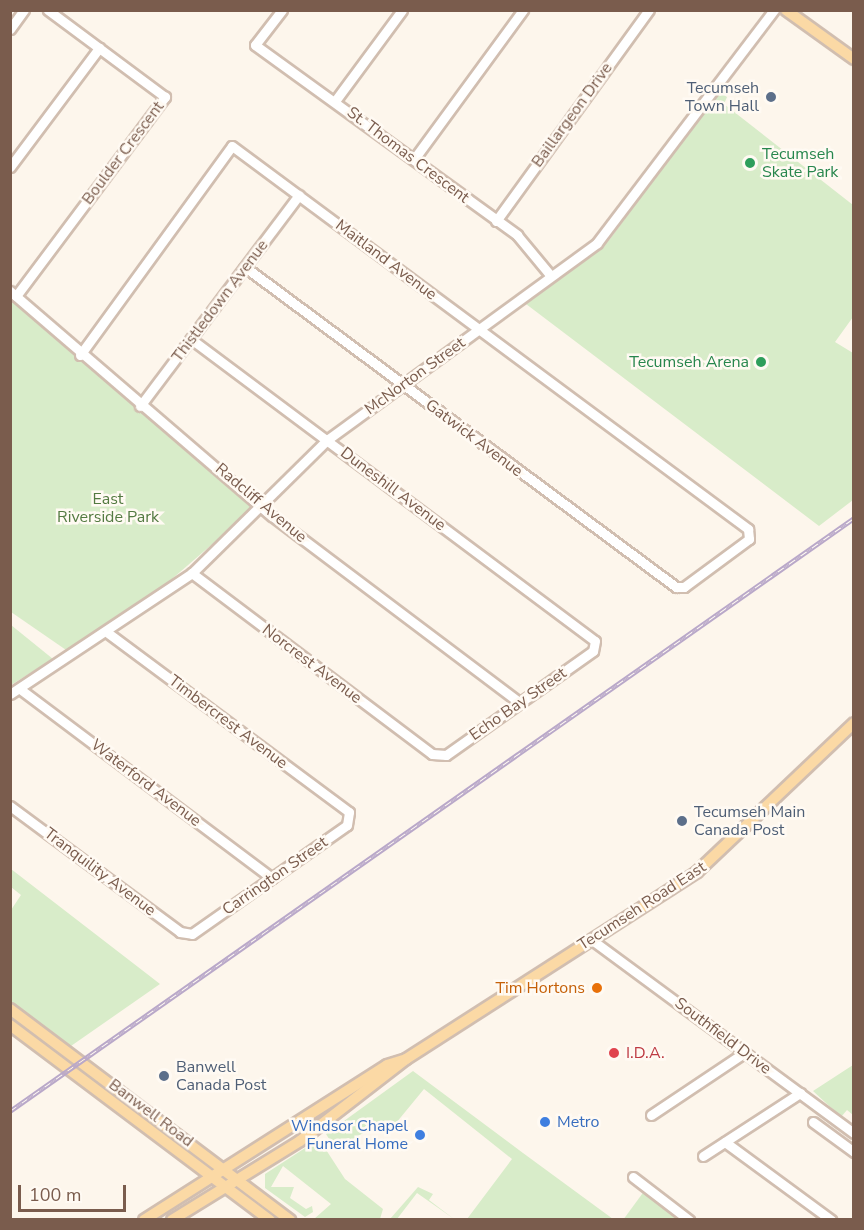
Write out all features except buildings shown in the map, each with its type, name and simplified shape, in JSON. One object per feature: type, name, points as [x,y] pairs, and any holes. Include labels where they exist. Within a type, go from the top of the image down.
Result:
[{"type":"main road","points":[[786,10],[854,59]]},
{"type":"main road","name":"Tecumseh Road East","points":[[172,1220],[300,1142],[406,1059],[592,940],[728,846],[854,723]]},
{"type":"main road","name":"Banwell Road","points":[[10,1009],[223,1166],[290,1220]]},
{"type":"main road","name":"Banwell Road","points":[[10,1025],[270,1220]]},
{"type":"main road","name":"Tecumseh Road East","points":[[144,1220],[223,1166],[387,1065],[406,1059]]},
{"type":"street","points":[[10,29],[24,10]]},
{"type":"street","name":"Boulder Crescent","points":[[13,294],[165,97],[48,10]]},
{"type":"street","name":"St. Thomas Crescent","points":[[282,10],[255,45],[335,100],[517,235],[551,276]]},
{"type":"street","points":[[335,100],[402,10]]},
{"type":"street","points":[[414,159],[523,10]]},
{"type":"street","name":"Baillargeon Drive","points":[[496,221],[649,10]]},
{"type":"street","name":"McNorton Street","points":[[10,694],[108,633],[192,573],[327,440],[551,276],[609,230],[774,10]]},
{"type":"street","points":[[10,167],[99,48]]},
{"type":"street","name":"Maitland Avenue","points":[[80,355],[232,146],[748,529],[749,539],[684,587],[676,587]]},
{"type":"street","name":"Thistledown Avenue","points":[[140,405],[299,195]]},
{"type":"street","name":"Gatwick Avenue","points":[[245,267],[676,587]]},
{"type":"street","name":"Radcliff Avenue","points":[[13,294],[80,355],[261,505],[520,703]]},
{"type":"street","name":"Duneshill Avenue","points":[[191,339],[595,640]]},
{"type":"street","name":"Norcrest Avenue","points":[[192,573],[432,754]]},
{"type":"street","name":"Timbercrest Avenue","points":[[108,633],[350,812]]},
{"type":"street","name":"Echo Bay Street","points":[[432,754],[446,755],[593,651],[595,640]]},
{"type":"street","name":"Waterford Avenue","points":[[20,689],[272,878]]},
{"type":"street","name":"Tranquility Avenue","points":[[10,806],[180,932],[192,934]]},
{"type":"street","name":"Carrington Street","points":[[192,934],[347,825],[350,812]]},
{"type":"street","name":"Southfield Drive","points":[[592,940],[854,1133]]},
{"type":"street","points":[[651,1115],[745,1052]]},
{"type":"street","points":[[703,1156],[800,1093]]},
{"type":"street","points":[[813,1122],[854,1152]]},
{"type":"street","points":[[725,1142],[831,1220]]},
{"type":"street","points":[[633,1177],[687,1219]]},
{"type":"green space","points":[[718,91],[727,97],[724,104],[853,205],[853,317],[835,342],[853,353],[853,500],[819,526],[526,304],[610,239]]},
{"type":"green space","name":"East Riverside Park","points":[[10,298],[253,509],[158,591],[69,652],[11,612]]},
{"type":"green space","points":[[10,625],[53,659],[11,685]]},
{"type":"green space","points":[[11,869],[160,984],[71,1046],[11,1002],[11,910],[21,895],[11,887]]},
{"type":"green space","points":[[853,1065],[853,1115],[847,1110],[841,1117],[813,1091]]},
{"type":"green space","points":[[413,1071],[613,1219],[467,1219],[512,1159],[424,1089],[387,1134],[374,1127],[340,1146],[331,1142],[326,1134]]},
{"type":"green space","points":[[319,1139],[345,1179],[383,1209],[380,1219],[314,1219],[331,1204],[283,1166],[271,1187],[294,1187],[290,1198],[306,1209],[312,1206],[313,1212],[305,1217],[265,1188],[265,1174]]},
{"type":"green space","points":[[418,1187],[433,1194],[429,1200],[454,1219],[417,1193],[397,1219],[390,1219]]},
{"type":"green space","points":[[645,1190],[676,1213],[679,1219],[623,1220]]},
{"type":"railway","points":[[10,1111],[854,518]]},
{"type":"place","name":"Tecumseh Town Hall","points":[[771,97]]},
{"type":"place","name":"Tecumseh Skate Park","points":[[750,163]]},
{"type":"place","name":"Tecumseh Arena","points":[[761,362]]},
{"type":"place","name":"Tecumseh Main Canada Post","points":[[682,821]]},
{"type":"place","name":"Tim Hortons","points":[[597,988]]},
{"type":"place","name":"I.D.A.","points":[[614,1053]]},
{"type":"place","name":"Banwell Canada Post","points":[[164,1076]]},
{"type":"place","name":"Metro","points":[[545,1122]]},
{"type":"place","name":"Windsor Chapel Funeral Home","points":[[420,1135]]}]
